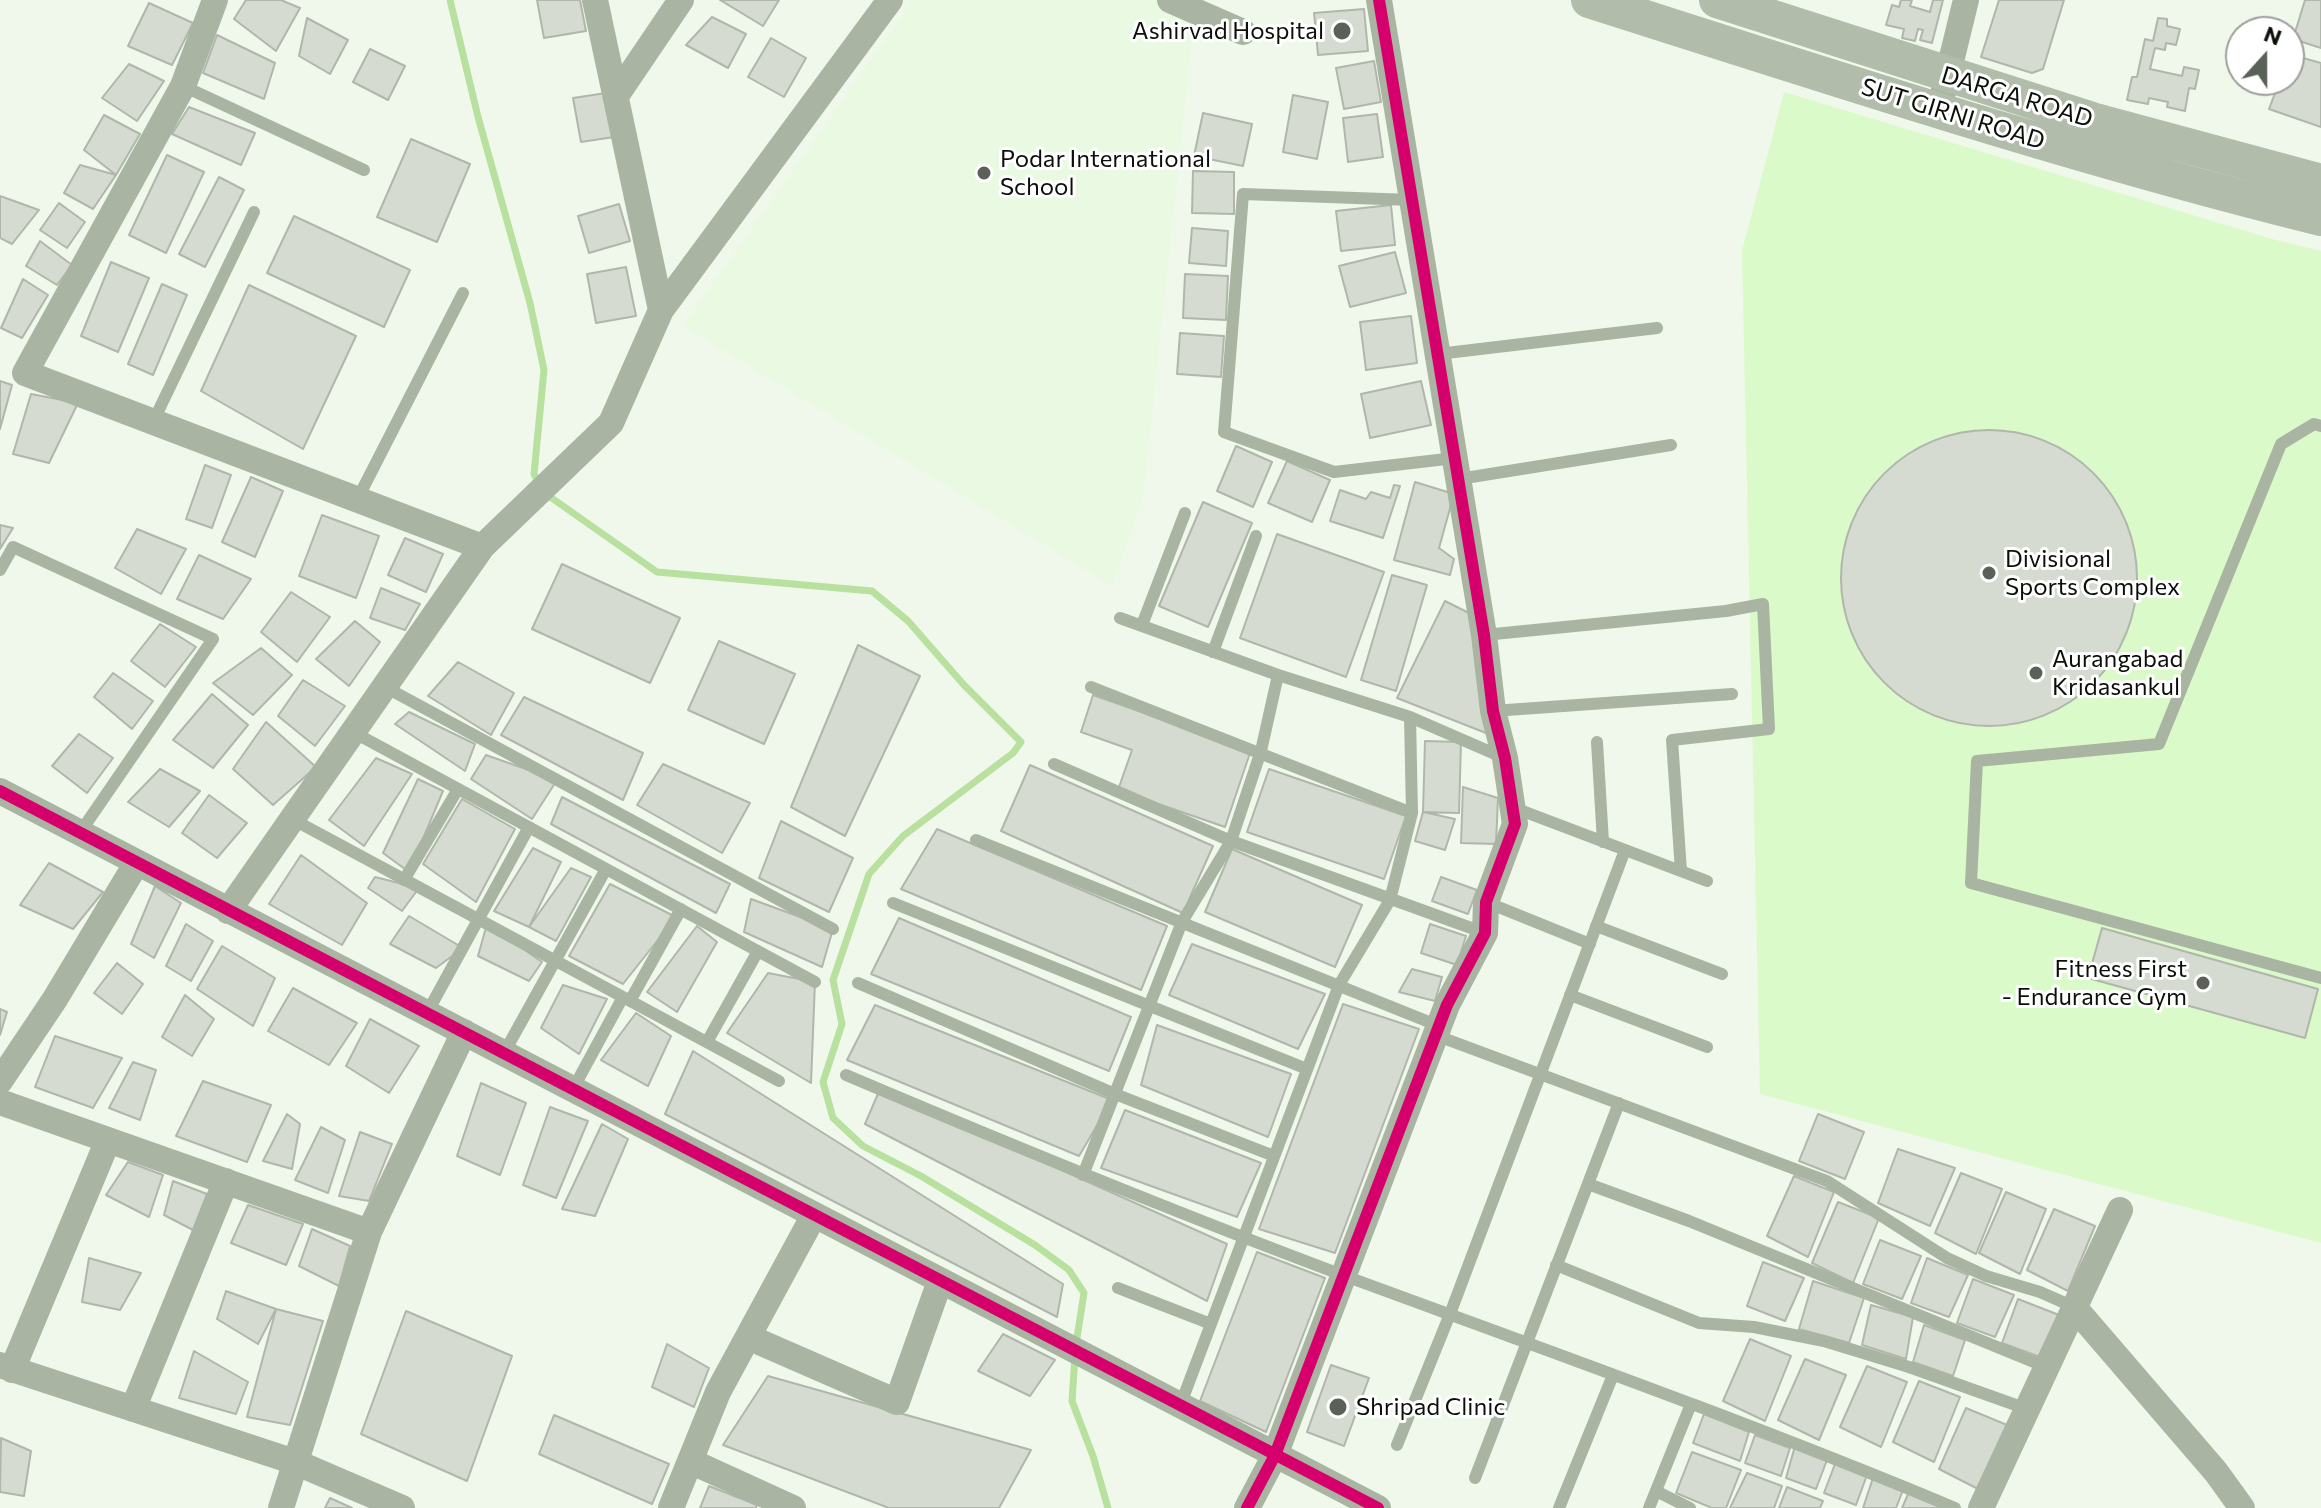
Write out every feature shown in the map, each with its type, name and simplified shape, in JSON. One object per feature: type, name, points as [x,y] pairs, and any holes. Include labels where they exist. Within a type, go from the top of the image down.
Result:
[{"type":"main road","name":"SUT GIRNI ROAD","points":[[1589,0],[2203,189],[2321,218]]},
{"type":"main road","name":"DARGA ROAD","points":[[1717,0],[2092,120],[2321,182]]},
{"type":"street","points":[[215,0],[183,86],[25,373],[482,547]]},
{"type":"street","points":[[595,0],[661,310]]},
{"type":"street","points":[[616,96],[681,0]]},
{"type":"street","points":[[228,911],[482,547],[611,423],[661,310],[890,0]]},
{"type":"street","points":[[1170,0],[1243,32]]},
{"type":"street","points":[[1247,1508],[1275,1455],[1447,1005],[1485,933],[1486,902],[1515,824],[1505,758],[1493,711],[1484,635],[1379,0]]},
{"type":"street","points":[[1939,110],[1966,0]]},
{"type":"street","points":[[0,791],[1378,1508]]},
{"type":"street","points":[[0,1081],[55,999],[136,864]]},
{"type":"street","points":[[281,1508],[369,1232],[464,1032]]},
{"type":"street","points":[[0,1102],[369,1232]]},
{"type":"street","points":[[108,1140],[6,1368],[295,1462],[402,1508]]},
{"type":"street","points":[[133,1409],[226,1181]]},
{"type":"street","points":[[1981,1508],[2120,1210]]},
{"type":"street","points":[[671,1508],[718,1392],[814,1215]]},
{"type":"street","points":[[748,1337],[897,1402],[940,1281]]},
{"type":"street","points":[[2074,1307],[2216,1472],[2242,1508]]},
{"type":"street","points":[[690,1461],[793,1508]]},
{"type":"lane","points":[[183,86],[364,170]]},
{"type":"lane","points":[[1412,200],[1243,194],[1224,432],[1334,472],[1457,468],[1671,445]]},
{"type":"lane","points":[[153,422],[254,212]]},
{"type":"lane","points":[[357,500],[463,293]]},
{"type":"lane","points":[[1438,354],[1657,328]]},
{"type":"lane","points":[[2321,426],[2314,424],[2281,444],[2159,744],[1977,761],[1971,883],[2321,978]]},
{"type":"lane","points":[[1142,625],[1185,513]]},
{"type":"lane","points":[[1213,652],[1256,536]]},
{"type":"lane","points":[[0,570],[13,547],[213,639],[79,834]]},
{"type":"lane","points":[[1484,635],[1726,611],[1763,604],[1769,729],[1672,740],[1681,871]]},
{"type":"lane","points":[[1120,618],[1278,675],[1410,717],[1505,758]]},
{"type":"lane","points":[[1083,1175],[1182,922],[1231,841],[1261,751],[1278,675]]},
{"type":"lane","points":[[385,687],[833,929]]},
{"type":"lane","points":[[1091,687],[1261,751],[1412,813]]},
{"type":"lane","points":[[1493,711],[1732,694]]},
{"type":"lane","points":[[1180,1406],[1339,985],[1390,900],[1412,813],[1410,717]]},
{"type":"lane","points":[[353,732],[815,982]]},
{"type":"lane","points":[[1597,742],[1603,842]]},
{"type":"lane","points":[[1054,764],[1231,841],[1485,933]]},
{"type":"lane","points":[[404,880],[458,789]]},
{"type":"lane","points":[[1512,807],[1707,881]]},
{"type":"lane","points":[[292,819],[779,1081]]},
{"type":"lane","points":[[427,1013],[529,827]]},
{"type":"lane","points":[[976,840],[1339,985],[1540,1074],[1827,1181],[1947,1258],[1986,1276],[2040,1292],[2074,1307]]},
{"type":"lane","points":[[1397,1445],[1450,1314],[1625,850]]},
{"type":"lane","points":[[504,1053],[606,869]]},
{"type":"lane","points":[[1486,902],[1590,944]]},
{"type":"lane","points":[[893,903],[1307,1069]]},
{"type":"lane","points":[[573,1089],[681,909]]},
{"type":"lane","points":[[1596,926],[1722,974]]},
{"type":"lane","points":[[707,1042],[758,951]]},
{"type":"lane","points":[[858,983],[1115,1094],[1274,1156]]},
{"type":"lane","points":[[1570,995],[1707,1047]]},
{"type":"lane","points":[[846,1075],[1083,1175],[1825,1454],[1955,1508]]},
{"type":"lane","points":[[1475,1478],[1619,1103]]},
{"type":"lane","points":[[1588,1184],[1689,1221],[2046,1367]]},
{"type":"lane","points":[[1556,1265],[1699,1323],[1754,1327],[1824,1341],[2027,1409]]},
{"type":"lane","points":[[1118,1288],[1211,1324]]},
{"type":"lane","points":[[1559,1508],[1613,1375]]},
{"type":"lane","points":[[1649,1508],[1691,1404]]},
{"type":"lane","points":[[1656,1491],[1690,1508]]},
{"type":"shaded area","name":"Podar International School","points":[[910,0],[1162,0],[1194,21],[1143,497],[1112,586],[683,326]]},
{"type":"green space","name":"Aurangabad Kridasankul","points":[[1784,92],[2272,239],[2321,251],[2321,1243],[1760,1094],[1742,251]]},
{"type":"building","points":[[246,0],[281,0],[300,8],[276,51],[234,19]]},
{"type":"building","points":[[537,0],[580,0],[586,31],[544,38]]},
{"type":"building","points":[[720,0],[779,0],[763,26]]},
{"type":"building","points":[[1901,0],[1912,0],[1910,6],[1930,12],[1933,0],[1943,0],[1932,43],[1920,40],[1923,30],[1918,29],[1915,41],[1902,38],[1904,29],[1886,25],[1892,5],[1899,7]]},
{"type":"building","points":[[1999,0],[2064,0],[2043,69],[2032,73],[1981,57]]},
{"type":"building","points":[[2305,0],[2321,0],[2321,48],[2305,43],[2305,16],[2300,16]]},
{"type":"building","points":[[149,3],[193,23],[172,65],[128,46]]},
{"type":"building","points":[[1364,9],[1368,51],[1318,55],[1314,13]]},
{"type":"building","points":[[712,17],[746,34],[728,68],[686,45]]},
{"type":"building","points":[[307,18],[348,40],[330,74],[299,56]]},
{"type":"building","points":[[2158,18],[2167,19],[2167,26],[2180,29],[2176,45],[2166,43],[2165,50],[2155,48],[2150,69],[2182,76],[2184,67],[2199,70],[2195,89],[2189,88],[2185,111],[2167,107],[2168,102],[2149,98],[2148,104],[2127,100],[2132,77],[2137,77],[2145,39],[2153,41]]},
{"type":"building","points":[[217,35],[275,63],[264,99],[203,73]]},
{"type":"building","points":[[771,38],[806,58],[784,97],[748,77]]},
{"type":"building","points":[[370,49],[405,66],[388,100],[353,82]]},
{"type":"building","points":[[2305,58],[2321,63],[2321,127],[2269,109],[2274,96],[2305,96]]},
{"type":"building","points":[[1374,61],[1381,102],[1344,109],[1336,68]]},
{"type":"building","points":[[129,64],[164,81],[137,121],[102,98]]},
{"type":"building","points":[[606,93],[614,137],[581,142],[573,98]]},
{"type":"building","points":[[1293,95],[1328,102],[1317,159],[1283,152]]},
{"type":"building","points":[[189,107],[255,133],[241,165],[172,134]]},
{"type":"building","points":[[1203,113],[1252,124],[1243,166],[1194,156]]},
{"type":"building","points":[[1377,114],[1383,157],[1348,162],[1343,118]]},
{"type":"building","points":[[104,115],[140,134],[116,175],[84,150]]},
{"type":"building","points":[[411,139],[470,164],[437,242],[377,217]]},
{"type":"building","points":[[167,155],[204,172],[166,253],[129,235]]},
{"type":"building","points":[[80,165],[116,175],[93,209],[64,193]]},
{"type":"building","points":[[1193,171],[1234,172],[1234,214],[1192,213]]},
{"type":"building","points":[[219,177],[244,190],[205,267],[179,254]]},
{"type":"building","points":[[0,196],[39,210],[12,244],[0,238]]},
{"type":"building","points":[[59,203],[85,222],[67,248],[40,230]]},
{"type":"building","points":[[619,204],[630,241],[589,253],[578,216]]},
{"type":"building","points":[[1391,205],[1395,245],[1341,251],[1336,211]]},
{"type":"building","points":[[294,216],[410,270],[384,327],[267,273]]},
{"type":"building","points":[[1192,228],[1228,231],[1226,266],[1189,263]]},
{"type":"building","points":[[40,241],[72,265],[57,285],[26,266]]},
{"type":"building","points":[[1395,252],[1406,293],[1350,307],[1339,266]]},
{"type":"building","points":[[111,262],[149,278],[118,352],[81,336]]},
{"type":"building","points":[[626,267],[636,316],[596,323],[587,274]]},
{"type":"building","points":[[1185,274],[1228,276],[1226,320],[1183,318]]},
{"type":"building","points":[[23,279],[48,295],[22,338],[1,328]]},
{"type":"building","points":[[162,284],[187,295],[153,375],[128,364]]},
{"type":"building","points":[[249,285],[356,336],[303,449],[201,391]]},
{"type":"building","points":[[1411,316],[1417,363],[1366,370],[1360,322]]},
{"type":"building","points":[[1180,333],[1224,336],[1221,377],[1177,374]]},
{"type":"building","points":[[0,381],[12,385],[0,429]]},
{"type":"building","points":[[1421,381],[1431,425],[1370,438],[1361,394]]},
{"type":"building","points":[[31,394],[78,403],[49,463],[13,454]]},
{"type":"building","name":"Divisional Sports Complex","points":[[1989,430],[2018,433],[2046,441],[2094,473],[2126,521],[2134,549],[2137,578],[2134,607],[2126,635],[2094,683],[2046,715],[2018,723],[1989,726],[1960,723],[1932,715],[1884,683],[1852,635],[1844,607],[1841,578],[1844,549],[1852,521],[1884,473],[1932,441],[1960,433]]},
{"type":"building","points":[[1236,446],[1272,462],[1253,507],[1217,491]]},
{"type":"building","points":[[1287,461],[1330,480],[1312,522],[1268,503]]},
{"type":"building","points":[[205,465],[231,475],[212,528],[186,519]]},
{"type":"building","points":[[251,477],[283,491],[255,557],[222,542]]},
{"type":"building","points":[[1415,482],[1454,494],[1439,548],[1454,559],[1450,575],[1394,560]]},
{"type":"building","points":[[1394,485],[1400,486],[1383,538],[1330,521],[1340,490],[1366,499],[1371,492],[1390,498]]},
{"type":"building","points":[[1203,502],[1252,523],[1208,627],[1159,606]]},
{"type":"building","points":[[322,515],[379,536],[356,598],[299,576]]},
{"type":"building","points":[[0,525],[13,528],[0,549]]},
{"type":"building","points":[[137,529],[186,549],[161,594],[115,568]]},
{"type":"building","points":[[1277,534],[1384,572],[1346,677],[1240,638]]},
{"type":"building","points":[[405,538],[443,554],[426,592],[388,575]]},
{"type":"building","points":[[199,555],[251,579],[223,619],[177,599]]},
{"type":"building","points":[[562,564],[680,618],[650,683],[532,629]]},
{"type":"building","points":[[1392,575],[1427,585],[1396,691],[1361,680]]},
{"type":"building","points":[[381,588],[420,604],[405,630],[370,618]]},
{"type":"building","points":[[291,592],[330,617],[297,662],[261,632]]},
{"type":"building","points":[[1445,601],[1471,614],[1491,735],[1397,698]]},
{"type":"building","points":[[355,621],[380,642],[349,686],[316,659]]},
{"type":"building","points":[[160,624],[196,647],[165,687],[131,661]]},
{"type":"building","points":[[719,641],[795,674],[764,744],[688,710]]},
{"type":"building","points":[[858,645],[920,676],[845,836],[791,807]]},
{"type":"building","points":[[261,648],[292,675],[253,715],[213,683]]},
{"type":"building","points":[[458,662],[514,693],[491,735],[428,696]]},
{"type":"building","points":[[113,673],[153,701],[132,729],[94,697]]},
{"type":"building","points":[[303,680],[345,706],[315,746],[278,716]]},
{"type":"building","points":[[212,694],[248,725],[213,768],[173,740]]},
{"type":"building","points":[[1093,695],[1251,750],[1225,827],[1118,790],[1132,750],[1081,732]]},
{"type":"building","points":[[524,697],[643,753],[623,800],[501,735]]},
{"type":"building","points":[[409,712],[475,744],[465,771],[395,724]]},
{"type":"building","points":[[266,722],[316,767],[273,805],[233,769]]},
{"type":"building","points":[[79,734],[113,758],[87,793],[52,766]]},
{"type":"building","points":[[1425,741],[1461,742],[1459,813],[1423,812]]},
{"type":"building","points":[[486,755],[557,780],[532,819],[471,779]]},
{"type":"building","points":[[376,758],[412,774],[364,846],[329,820]]},
{"type":"building","points":[[663,764],[750,803],[722,853],[637,805]]},
{"type":"building","points":[[1030,765],[1213,846],[1183,913],[1001,831]]},
{"type":"building","points":[[160,769],[200,791],[169,827],[128,802]]},
{"type":"building","points":[[1269,769],[1406,816],[1384,879],[1247,832]]},
{"type":"building","points":[[418,779],[443,791],[409,872],[383,853]]},
{"type":"building","points":[[1463,787],[1498,798],[1496,844],[1461,843]]},
{"type":"building","points":[[209,795],[247,823],[217,858],[182,833]]},
{"type":"building","points":[[562,797],[730,884],[716,913],[551,824]]},
{"type":"building","points":[[462,799],[515,829],[476,902],[423,864]]},
{"type":"building","points":[[1423,812],[1455,819],[1445,850],[1415,841]]},
{"type":"building","points":[[781,821],[853,858],[829,912],[759,878]]},
{"type":"building","points":[[937,829],[1167,926],[1141,990],[901,889]]},
{"type":"building","points":[[533,848],[561,862],[529,927],[494,911]]},
{"type":"building","points":[[1232,849],[1362,905],[1335,967],[1205,912]]},
{"type":"building","points":[[301,855],[367,903],[342,945],[269,904]]},
{"type":"building","points":[[49,863],[103,892],[73,929],[20,905]]},
{"type":"building","points":[[571,868],[591,877],[556,941],[529,927]]},
{"type":"building","points":[[375,877],[419,888],[402,911],[368,888]]},
{"type":"building","points":[[1441,877],[1477,890],[1468,914],[1432,901]]},
{"type":"building","points":[[610,884],[676,917],[623,984],[569,956]]},
{"type":"building","points":[[155,886],[181,903],[154,958],[131,944]]},
{"type":"building","points":[[751,899],[833,929],[822,967],[744,932]]},
{"type":"building","points":[[409,916],[463,948],[436,968],[390,944]]},
{"type":"building","points":[[899,918],[1131,1017],[1109,1071],[871,974]]},
{"type":"building","points":[[186,924],[213,941],[191,981],[166,966]]},
{"type":"building","points":[[487,924],[542,962],[529,981],[478,956]]},
{"type":"building","points":[[1430,924],[1466,936],[1457,965],[1421,953]]},
{"type":"building","points":[[697,926],[717,942],[677,1012],[647,992]]},
{"type":"building","name":"Fitness First - Endurance Gym","points":[[2102,928],[2318,989],[2305,1038],[2088,978]]},
{"type":"building","points":[[1192,944],[1325,994],[1298,1049],[1169,995]]},
{"type":"building","points":[[222,946],[275,978],[253,1026],[197,989]]},
{"type":"building","points":[[117,963],[143,984],[122,1014],[94,993]]},
{"type":"building","points":[[1412,969],[1442,977],[1435,1001],[1399,992]]},
{"type":"building","points":[[768,973],[815,982],[811,1083],[727,1033]]},
{"type":"building","points":[[563,985],[607,999],[579,1054],[541,1028]]},
{"type":"building","points":[[293,988],[357,1023],[329,1065],[268,1031]]},
{"type":"building","points":[[185,995],[214,1019],[192,1056],[162,1037]]},
{"type":"building","points":[[1343,1004],[1419,1029],[1335,1253],[1259,1229]]},
{"type":"building","points":[[875,1005],[1112,1100],[1079,1156],[847,1060]]},
{"type":"building","points":[[0,1009],[7,1012],[0,1035]]},
{"type":"building","points":[[636,1013],[671,1036],[648,1086],[601,1060]]},
{"type":"building","points":[[370,1019],[419,1046],[389,1093],[346,1066]]},
{"type":"building","points":[[1157,1025],[1291,1074],[1268,1137],[1141,1085]]},
{"type":"building","points":[[55,1036],[122,1058],[93,1108],[35,1087]]},
{"type":"building","points":[[693,1051],[1063,1284],[1057,1317],[665,1114]]},
{"type":"building","points":[[133,1062],[156,1070],[140,1120],[109,1108]]},
{"type":"building","points":[[203,1081],[271,1105],[247,1162],[176,1136]]},
{"type":"building","points":[[481,1083],[526,1103],[500,1175],[457,1156]]},
{"type":"building","points":[[880,1089],[1227,1244],[1207,1301],[865,1124]]},
{"type":"building","points":[[550,1107],[588,1121],[556,1198],[523,1185]]},
{"type":"building","points":[[1125,1110],[1261,1163],[1237,1217],[1101,1168]]},
{"type":"building","points":[[287,1114],[300,1124],[292,1169],[263,1161]]},
{"type":"building","points":[[1818,1114],[1864,1132],[1845,1179],[1799,1161]]},
{"type":"building","points":[[602,1124],[628,1139],[595,1216],[562,1209]]},
{"type":"building","points":[[321,1127],[345,1140],[328,1193],[295,1180]]},
{"type":"building","points":[[360,1132],[392,1144],[369,1201],[339,1196]]},
{"type":"building","points":[[1898,1149],[1955,1168],[1930,1226],[1878,1203]]},
{"type":"building","points":[[128,1162],[163,1175],[149,1217],[106,1195]]},
{"type":"building","points":[[1961,1173],[2002,1189],[1976,1254],[1935,1233]]},
{"type":"building","points":[[1794,1176],[1834,1192],[1808,1257],[1767,1236]]},
{"type":"building","points":[[173,1181],[207,1194],[193,1230],[164,1215]]},
{"type":"building","points":[[2006,1192],[2046,1209],[2020,1274],[1979,1253]]},
{"type":"building","points":[[1838,1202],[1879,1218],[1853,1283],[1812,1263]]},
{"type":"building","points":[[248,1205],[303,1224],[286,1265],[231,1243]]},
{"type":"building","points":[[2054,1209],[2095,1226],[2068,1291],[2027,1270]]},
{"type":"building","points":[[312,1229],[350,1246],[339,1286],[299,1266]]},
{"type":"building","points":[[1880,1240],[1921,1256],[1902,1299],[1863,1284]]},
{"type":"building","points":[[1257,1252],[1325,1278],[1266,1432],[1200,1401]]},
{"type":"building","points":[[89,1258],[141,1273],[120,1310],[82,1302]]},
{"type":"building","points":[[1927,1258],[1968,1275],[1949,1317],[1911,1303]]},
{"type":"building","points":[[1763,1262],[1804,1278],[1785,1321],[1747,1306]]},
{"type":"building","points":[[1973,1279],[2014,1295],[1995,1337],[1957,1323]]},
{"type":"building","points":[[1813,1281],[1864,1298],[1849,1343],[1799,1329]]},
{"type":"building","points":[[226,1291],[276,1309],[258,1344],[217,1319]]},
{"type":"building","points":[[2018,1299],[2059,1315],[2040,1357],[2002,1343]]},
{"type":"building","points":[[1871,1305],[1913,1317],[1906,1359],[1862,1345]]},
{"type":"building","points":[[276,1309],[323,1321],[290,1425],[247,1417]]},
{"type":"building","points":[[406,1311],[512,1356],[467,1481],[361,1434]]},
{"type":"building","points":[[1924,1325],[1965,1340],[1953,1376],[1913,1362]]},
{"type":"building","points":[[1003,1334],[1055,1360],[1030,1396],[978,1371]]},
{"type":"building","points":[[1750,1339],[1791,1356],[1765,1421],[1723,1401]]},
{"type":"building","points":[[667,1344],[709,1368],[694,1407],[652,1387]]},
{"type":"building","points":[[194,1351],[248,1382],[236,1414],[179,1398]]},
{"type":"building","points":[[1805,1359],[1846,1375],[1819,1440],[1778,1420]]},
{"type":"building","points":[[1331,1365],[1369,1378],[1344,1446],[1307,1432]]},
{"type":"building","points":[[1867,1366],[1907,1382],[1881,1447],[1840,1427]]},
{"type":"building","points":[[768,1376],[1031,1450],[999,1508],[889,1508],[723,1445]]},
{"type":"building","points":[[1919,1381],[1960,1397],[1934,1462],[1893,1442]]},
{"type":"building","points":[[1966,1408],[2007,1425],[1980,1490],[1939,1469]]},
{"type":"building","points":[[1704,1414],[1749,1432],[1740,1461],[1693,1443]]},
{"type":"building","points":[[554,1415],[669,1464],[652,1504],[539,1454]]},
{"type":"building","points":[[1755,1435],[1790,1448],[1781,1476],[1745,1463]]},
{"type":"building","points":[[1,1438],[31,1451],[24,1496],[0,1492]]},
{"type":"building","points":[[1795,1446],[1827,1460],[1816,1489],[1786,1478]]},
{"type":"building","points":[[1692,1452],[1741,1470],[1726,1508],[1712,1508],[1676,1493]]},
{"type":"building","points":[[1835,1464],[1867,1475],[1856,1505],[1824,1493]]},
{"type":"building","points":[[1747,1473],[1782,1486],[1774,1508],[1730,1508]]},
{"type":"building","points":[[1873,1478],[1903,1490],[1896,1508],[1863,1508]]},
{"type":"building","points":[[709,1486],[757,1505],[756,1508],[700,1508]]},
{"type":"building","points":[[1787,1487],[1823,1501],[1820,1508],[1779,1508]]},
{"type":"building","points":[[1909,1492],[1947,1508],[1902,1508]]},
{"type":"building","points":[[330,1498],[352,1508],[325,1508]]},
{"type":"waterway","points":[[450,0],[478,117],[530,303],[544,370],[534,474],[539,484]]},
{"type":"waterway","points":[[546,494],[657,572],[872,591],[908,621],[964,685],[1021,742],[1013,753],[903,836],[869,874],[833,980],[842,1024],[823,1082],[833,1118],[863,1146],[921,1176],[1035,1245],[1069,1270],[1084,1293],[1076,1344]]},
{"type":"waterway","points":[[1075,1356],[1072,1401],[1108,1508]]},
{"type":"cycle path","points":[[1247,1508],[1275,1455],[1447,1005],[1485,933],[1486,902],[1515,824],[1505,758],[1493,711],[1484,635],[1379,0]]},
{"type":"cycle path","points":[[0,791],[1378,1508]]},
{"type":"place","name":"Ashirvad Hospital","points":[[1342,31]]},
{"type":"place","name":"Podar International School","points":[[984,173]]},
{"type":"place","name":"Divisional Sports Complex","points":[[1989,573]]},
{"type":"place","name":"Aurangabad Kridasankul","points":[[2036,673]]},
{"type":"place","name":"Fitness First - Endurance Gym","points":[[2203,983]]},
{"type":"place","name":"Shripad Clinic","points":[[1338,1407]]}]
